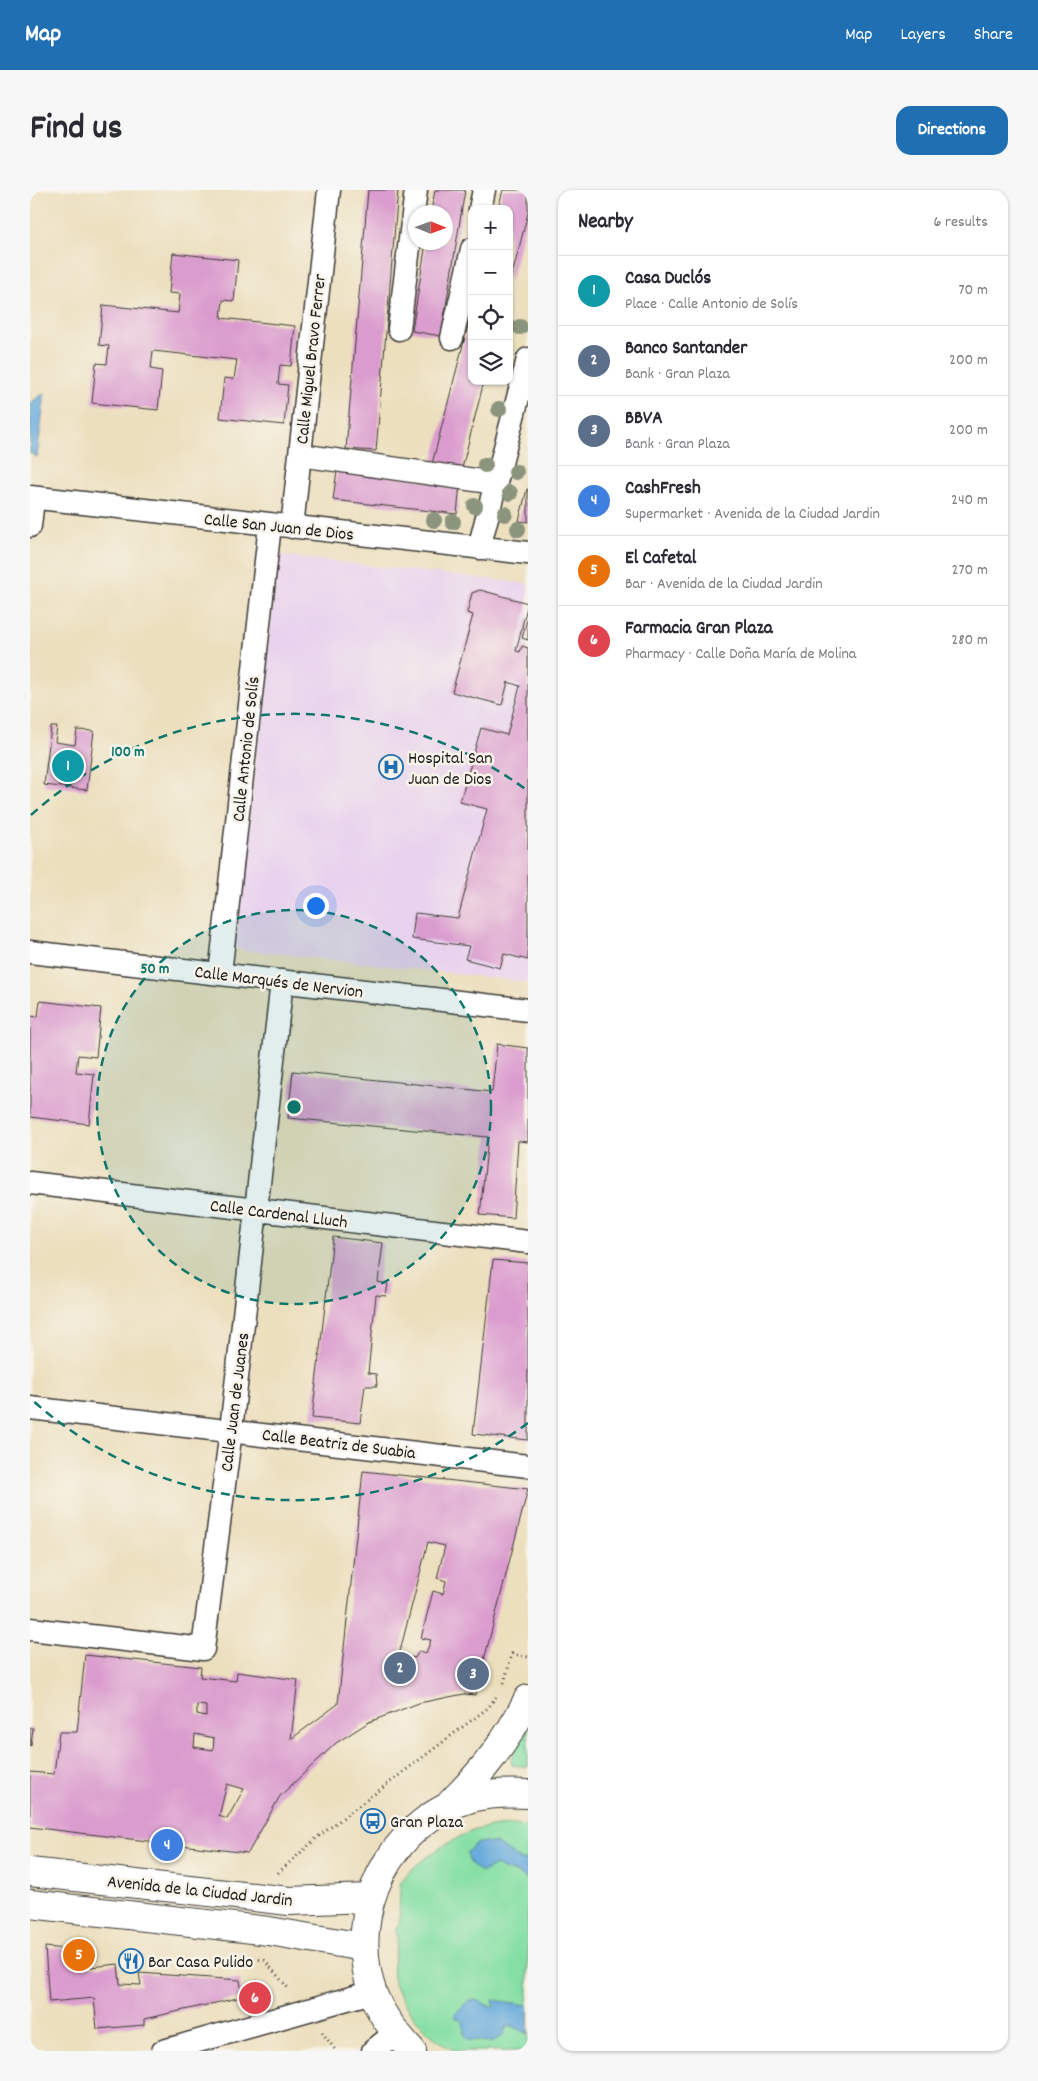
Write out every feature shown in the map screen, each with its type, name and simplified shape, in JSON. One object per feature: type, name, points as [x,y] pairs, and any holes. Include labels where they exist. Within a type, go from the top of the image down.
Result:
[{"type":"main road","points":[[403,2042],[372,1992],[363,1947],[370,1898],[385,1864],[396,1848],[413,1830],[446,1808],[479,1775],[514,1727],[528,1699]]},
{"type":"main road","points":[[446,1808],[472,1798],[491,1795],[528,1794]]},
{"type":"main road","name":"Avenida de la Ciudad Jardin","points":[[30,1872],[289,1901],[370,1898]]},
{"type":"main road","name":"Avenida de la Ciudad Jardin","points":[[30,1904],[262,1930],[363,1947]]},
{"type":"street","name":"Calle Miguel Bravo Ferrer","points":[[281,526],[300,454],[329,190]]},
{"type":"street","points":[[399,330],[416,190]]},
{"type":"street","points":[[481,205],[484,190]]},
{"type":"street","points":[[452,338],[472,250]]},
{"type":"street","points":[[479,548],[528,359]]},
{"type":"street","points":[[300,454],[496,483]]},
{"type":"street","points":[[30,526],[31,498]]},
{"type":"street","name":"Calle San Juan de Dios","points":[[31,498],[528,553]]},
{"type":"street","name":"Calle Antonio de Solís","points":[[220,974],[281,526]]},
{"type":"street","name":"Calle Marqués de Nervion","points":[[30,952],[528,1010]]},
{"type":"street","name":"Calle Juan de Juanes","points":[[30,1629],[203,1649],[231,1430],[282,982]]},
{"type":"street","name":"Calle Cardenal Lluch","points":[[30,1183],[528,1242]]},
{"type":"street","name":"Calle Beatriz de Suabia","points":[[30,1408],[528,1466]]},
{"type":"street","points":[[163,2051],[372,1992]]},
{"type":"street","points":[[373,2051],[403,2042]]},
{"type":"path","points":[[503,1689],[512,1654],[528,1657]]},
{"type":"path","points":[[277,1878],[278,1871],[318,1836],[489,1707],[498,1695]]},
{"type":"shaded area","name":"Hospital San Juan de Dios","points":[[278,555],[528,584],[528,982],[235,949]]},
{"type":"green space","points":[[528,1727],[528,1767],[512,1765],[511,1760]]},
{"type":"green space","points":[[512,1825],[528,1826],[528,2051],[458,2051],[438,2041],[418,2022],[401,1999],[396,1988],[393,1968],[398,1936],[395,1930],[399,1925],[400,1886],[403,1879],[419,1863],[453,1841],[480,1829]]},
{"type":"water","points":[[45,393],[37,457],[30,453],[30,403]]},
{"type":"water","points":[[484,1842],[496,1843],[519,1859],[528,1861],[528,1880],[496,1865],[482,1872],[476,1869],[470,1861],[467,1852],[476,1844]]},
{"type":"water","points":[[473,2000],[491,2007],[494,2006],[493,2000],[528,2005],[528,2034],[509,2025],[506,2027],[503,2036],[491,2042],[469,2040],[464,2034],[463,2022],[455,2017],[455,2014],[467,2002]]},
{"type":"building","points":[[368,190],[398,190],[376,451],[346,449]]},
{"type":"building","points":[[435,190],[465,190],[441,336],[412,331],[425,250],[453,250],[453,205],[432,205]]},
{"type":"building","points":[[503,190],[528,190],[528,213],[513,271],[513,205],[499,205]]},
{"type":"building","points":[[173,253],[238,260],[234,301],[223,300],[221,318],[295,326],[291,366],[280,365],[278,384],[288,385],[284,425],[220,418],[224,378],[234,379],[237,360],[153,351],[151,369],[162,371],[158,410],[92,403],[96,363],[107,364],[109,346],[99,345],[103,305],[178,313],[180,294],[169,293]]},
{"type":"building","points":[[468,326],[468,385],[483,385],[461,472],[432,464]]},
{"type":"building","points":[[337,470],[460,484],[457,514],[333,500]]},
{"type":"building","points":[[528,489],[528,522],[519,521]]},
{"type":"building","points":[[480,590],[528,603],[516,651],[520,652],[522,646],[528,648],[528,960],[504,954],[500,968],[465,959],[469,946],[412,939],[415,913],[458,918],[487,809],[460,802],[481,728],[507,735],[520,686],[508,682],[502,705],[452,692],[473,615],[467,613],[472,593]]},
{"type":"building","points":[[528,620],[528,640],[522,638]]},
{"type":"building","points":[[51,727],[57,727],[55,742],[75,745],[77,730],[94,731],[87,790],[44,785]]},
{"type":"building","points":[[40,1001],[101,1008],[96,1057],[78,1055],[76,1072],[94,1074],[89,1124],[30,1117],[30,1016],[38,1017]]},
{"type":"building","points":[[497,1044],[528,1048],[528,1142],[518,1141],[513,1218],[480,1215],[488,1137],[288,1118],[293,1071],[492,1092]]},
{"type":"building","points":[[333,1237],[383,1243],[378,1282],[388,1284],[386,1296],[376,1295],[368,1373],[376,1374],[377,1386],[365,1386],[360,1423],[312,1418]]},
{"type":"building","points":[[493,1260],[528,1263],[528,1440],[473,1434]]},
{"type":"building","points":[[363,1471],[528,1489],[475,1695],[464,1694],[419,1703],[369,1722],[336,1743],[280,1796],[248,1853],[30,1827],[30,1772],[54,1774],[59,1732],[77,1732],[85,1655],[201,1667],[200,1677],[236,1681],[237,1672],[298,1680],[291,1739],[338,1704]],"holes":[[[428,1542],[445,1546],[437,1578],[446,1581],[443,1594],[433,1591],[421,1638],[431,1640],[426,1653],[419,1651],[415,1658],[399,1655]],[[197,1705],[206,1706],[206,1716],[197,1714]],[[195,1734],[214,1738],[213,1750],[194,1747]],[[227,1784],[244,1789],[227,1819],[219,1816]]]},
{"type":"building","points":[[30,1728],[33,1728],[31,1746],[30,1745]]},
{"type":"building","points":[[45,1947],[78,1950],[78,1962],[90,1961],[91,1967],[118,1964],[120,1984],[141,1985],[139,1973],[240,1980],[242,1997],[144,2019],[144,2025],[97,2029],[94,1998],[49,2002]]},
{"type":"place","name":"Casa Duclós","points":[[68,766]]},
{"type":"place","name":"Hospital San Juan de Dios","points":[[391,767]]},
{"type":"place","name":"Banco Santander","points":[[400,1668]]},
{"type":"place","name":"BBVA","points":[[473,1674]]},
{"type":"place","name":"Gran Plaza","points":[[373,1821]]},
{"type":"place","name":"CashFresh","points":[[167,1845]]},
{"type":"place","name":"El Cafetal","points":[[79,1955]]},
{"type":"place","name":"Bar Casa Pulido","points":[[131,1961]]},
{"type":"place","name":"Farmacia Gran Plaza","points":[[255,1998]]}]
